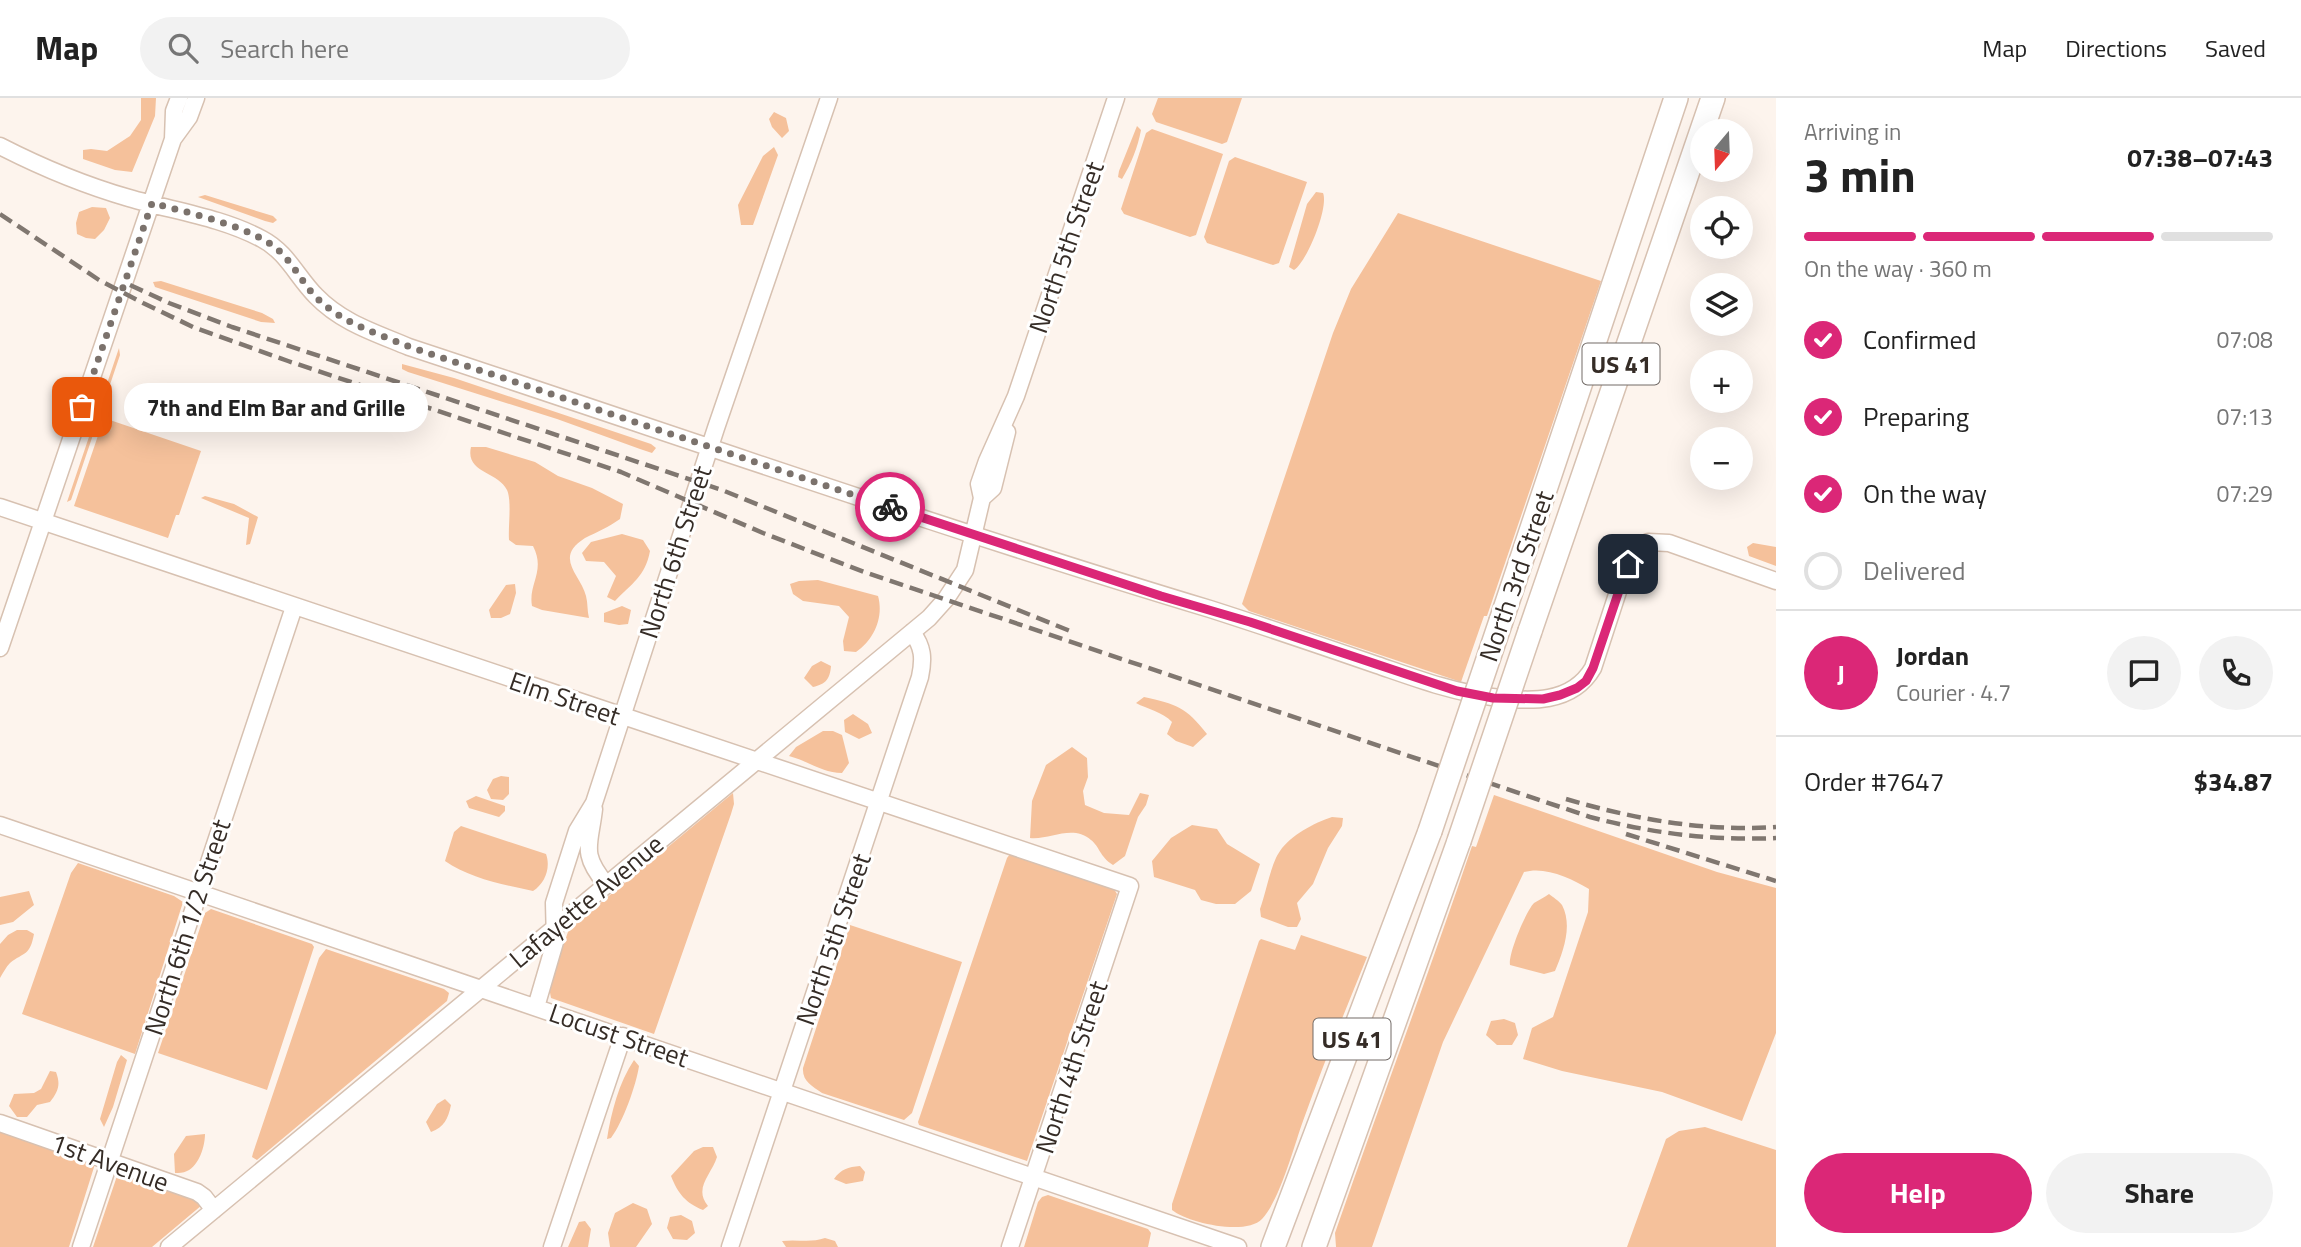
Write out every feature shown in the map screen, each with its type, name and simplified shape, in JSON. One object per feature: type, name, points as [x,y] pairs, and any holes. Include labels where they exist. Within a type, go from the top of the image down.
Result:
[{"type":"highway","name":"North 3rd Street","points":[[1273,1247],[1430,831],[1676,98]]},
{"type":"highway","name":"North 3rd Street","points":[[1314,1247],[1459,841],[1713,98]]},
{"type":"street","points":[[0,648],[173,139],[174,111],[179,98]]},
{"type":"street","points":[[173,139],[189,117],[196,98]]},
{"type":"street","name":"North 6th Street","points":[[536,1007],[555,942],[554,903],[578,831],[594,803],[710,447],[829,98]]},
{"type":"street","name":"North 5th Street","points":[[973,534],[982,498],[993,488],[1016,396],[1116,98]]},
{"type":"street","points":[[0,146],[82,182],[246,232],[271,244],[290,262],[328,308],[365,330],[410,347],[1161,596],[1250,622],[1457,691],[1493,698],[1543,699],[1577,688],[1586,681],[1593,668],[1628,564],[1634,552],[1647,542],[1669,543],[1776,581]]},
{"type":"street","name":"Elm Street","points":[[0,507],[1130,886]]},
{"type":"street","name":"Lafayette Avenue","points":[[169,1247],[912,632],[939,607],[960,578],[970,555],[973,534]]},
{"type":"street","name":"North 6th 1/2 Street","points":[[81,1247],[294,607]]},
{"type":"street","name":"North 5th Street","points":[[730,1247],[923,663],[920,643],[912,632]]},
{"type":"street","points":[[594,803],[588,856],[606,884]]},
{"type":"street","name":"Locust Street","points":[[0,825],[1238,1247]]},
{"type":"street","name":"North 4th Street","points":[[1010,1247],[1130,886]]},
{"type":"street","points":[[552,1247],[623,1036]]},
{"type":"street","name":"1st Avenue","points":[[0,1123],[197,1192],[214,1210]]},
{"type":"shaded area","points":[[141,98],[156,98],[155,116],[132,172],[115,170],[83,159],[83,150],[107,151],[130,136],[141,120]]},
{"type":"shaded area","points":[[1158,98],[1242,98],[1227,142],[1222,144],[1156,122],[1152,114]]},
{"type":"shaded area","points":[[774,112],[786,118],[789,131],[782,138],[769,119]]},
{"type":"shaded area","points":[[1137,126],[1141,130],[1138,143],[1122,179],[1118,177],[1119,171]]},
{"type":"shaded area","points":[[1152,129],[1223,154],[1196,235],[1190,237],[1124,214],[1121,209],[1146,133]]},
{"type":"shaded area","points":[[774,147],[778,155],[753,225],[741,225],[738,205],[763,156]]},
{"type":"shaded area","points":[[1235,157],[1307,182],[1279,263],[1273,265],[1207,243],[1204,237],[1229,161]]},
{"type":"shaded area","points":[[1316,192],[1323,193],[1324,200],[1320,221],[1305,257],[1294,270],[1289,267],[1307,204]]},
{"type":"shaded area","points":[[205,195],[273,216],[277,220],[273,223],[265,221],[198,197]]},
{"type":"shaded area","points":[[92,207],[106,208],[110,218],[95,239],[77,234],[79,212]]},
{"type":"shaded area","points":[[1398,213],[1601,281],[1487,616],[1484,616],[1461,682],[1249,611],[1242,604],[1333,333],[1351,289]]},
{"type":"shaded area","points":[[161,281],[262,313],[275,323],[261,322],[155,287],[153,282]]},
{"type":"shaded area","points":[[119,348],[120,355],[71,500],[67,502]]},
{"type":"shaded area","points":[[402,364],[454,378],[651,444],[656,448],[652,453],[557,419],[408,372],[402,369]]},
{"type":"shaded area","points":[[104,418],[201,451],[179,515],[176,515],[168,538],[74,506]]},
{"type":"shaded area","points":[[471,447],[486,447],[535,462],[558,476],[592,488],[623,504],[620,519],[585,538],[571,553],[572,567],[586,596],[589,618],[532,606],[537,555],[533,546],[516,545],[509,540],[510,507],[507,490],[497,479],[477,467],[470,456]]},
{"type":"shaded area","points":[[205,496],[234,504],[258,517],[250,544],[246,545],[249,518],[201,498]]},
{"type":"shaded area","points":[[622,534],[643,540],[650,551],[641,574],[615,601],[607,597],[616,576],[604,562],[586,561],[582,553],[591,542]]},
{"type":"shaded area","points":[[1753,543],[1776,547],[1776,566],[1749,556],[1747,547]]},
{"type":"shaded area","points":[[818,580],[878,596],[880,612],[876,627],[868,641],[856,652],[844,651],[843,641],[849,617],[839,606],[803,601],[793,594],[790,584]]},
{"type":"shaded area","points":[[515,584],[516,593],[510,614],[491,618],[489,610],[506,585]]},
{"type":"shaded area","points":[[622,606],[631,610],[628,624],[604,622],[604,613]]},
{"type":"shaded area","points":[[821,661],[831,666],[830,674],[824,682],[813,687],[804,678],[812,666]]},
{"type":"shaded area","points":[[1144,697],[1180,708],[1207,734],[1193,747],[1176,741],[1167,734],[1172,722],[1160,713],[1136,703]]},
{"type":"shaded area","points":[[853,714],[868,724],[872,733],[859,739],[845,732],[844,720]]},
{"type":"shaded area","points":[[823,731],[842,735],[849,763],[842,773],[828,771],[789,756],[796,747]]},
{"type":"shaded area","points":[[1072,747],[1087,758],[1088,777],[1083,791],[1085,805],[1104,813],[1129,815],[1140,793],[1149,795],[1138,817],[1125,856],[1113,865],[1084,835],[1069,833],[1030,838],[1032,801],[1046,765]]},
{"type":"shaded area","points":[[509,777],[509,794],[503,800],[491,799],[487,790],[493,779]]},
{"type":"shaded area","points":[[733,793],[731,814],[654,1034],[551,998],[549,987],[569,929]]},
{"type":"shaded area","points":[[1494,795],[1717,872],[1776,888],[1776,1033],[1742,1121],[1662,1092],[1562,1071],[1523,1059],[1532,1028],[1553,1017],[1588,912],[1589,889],[1549,872],[1524,872],[1443,1042],[1372,1247],[1336,1247],[1335,1233],[1472,846],[1476,847]]},
{"type":"shaded area","points":[[476,796],[505,806],[505,811],[499,817],[469,808],[466,801]]},
{"type":"shaded area","points":[[1332,817],[1343,818],[1342,826],[1328,848],[1313,884],[1297,903],[1301,919],[1297,927],[1288,927],[1261,917],[1260,909],[1271,870],[1280,851],[1303,830]]},
{"type":"shaded area","points":[[1192,825],[1217,829],[1227,844],[1260,864],[1251,891],[1235,904],[1216,904],[1201,900],[1195,890],[1154,877],[1152,861],[1171,838]]},
{"type":"shaded area","points":[[461,826],[546,854],[547,870],[541,884],[533,891],[510,886],[476,876],[445,861],[454,832]]},
{"type":"shaded area","points":[[1010,854],[1114,889],[1117,894],[1027,1161],[919,1125],[918,1122]]},
{"type":"shaded area","points":[[78,863],[174,896],[183,902],[135,1054],[22,1014],[71,873]]},
{"type":"shaded area","points":[[29,891],[34,905],[13,922],[0,925],[0,897]]},
{"type":"shaded area","points":[[1549,894],[1562,905],[1567,922],[1564,947],[1555,971],[1544,974],[1510,965],[1515,943],[1527,915],[1534,903]]},
{"type":"shaded area","points":[[211,909],[312,944],[314,947],[267,1090],[158,1053],[205,913]]},
{"type":"shaded area","points":[[850,925],[962,962],[912,1113],[904,1120],[822,1093],[808,1083],[804,1076],[803,1068]]},
{"type":"shaded area","points":[[17,930],[27,930],[34,934],[32,941],[26,953],[10,963],[0,978],[0,944]]},
{"type":"shaded area","points":[[1301,935],[1367,957],[1318,1079],[1281,1186],[1269,1210],[1254,1224],[1243,1227],[1217,1226],[1180,1215],[1172,1210],[1172,1204],[1259,941],[1261,939],[1295,950]]},
{"type":"shaded area","points":[[326,949],[444,989],[449,993],[447,1001],[257,1160],[252,1157],[253,1153],[319,958]]},
{"type":"shaded area","points":[[1504,1019],[1515,1023],[1518,1035],[1512,1045],[1497,1045],[1486,1035],[1491,1021]]},
{"type":"shaded area","points":[[121,1055],[127,1060],[104,1127],[100,1119]]},
{"type":"shaded area","points":[[634,1060],[639,1066],[632,1093],[616,1131],[607,1139],[616,1098]]},
{"type":"shaded area","points":[[50,1071],[56,1072],[58,1081],[53,1098],[50,1102],[37,1105],[27,1117],[17,1117],[9,1106],[14,1094],[34,1093],[41,1089]]},
{"type":"shaded area","points":[[445,1099],[451,1105],[447,1118],[439,1128],[431,1132],[426,1122],[437,1104]]},
{"type":"shaded area","points":[[1705,1127],[1776,1150],[1776,1247],[1627,1247],[1666,1139],[1679,1131]]},
{"type":"shaded area","points":[[0,1130],[95,1164],[69,1247],[0,1247]]},
{"type":"shaded area","points":[[205,1134],[195,1165],[186,1172],[175,1173],[174,1154],[186,1136]]},
{"type":"shaded area","points":[[713,1147],[717,1157],[703,1187],[702,1193],[708,1206],[703,1210],[683,1197],[671,1176],[694,1151]]},
{"type":"shaded area","points":[[860,1166],[865,1172],[863,1181],[846,1184],[834,1179],[845,1169]]},
{"type":"shaded area","points":[[121,1174],[193,1198],[202,1205],[152,1247],[93,1247],[117,1176]]},
{"type":"shaded area","points":[[1048,1195],[1148,1229],[1151,1233],[1148,1247],[1024,1247],[1038,1202]]},
{"type":"shaded area","points":[[633,1203],[647,1209],[652,1224],[636,1247],[610,1247],[608,1233],[615,1213]]},
{"type":"shaded area","points":[[681,1215],[692,1221],[695,1233],[687,1240],[673,1239],[667,1228],[670,1217]]},
{"type":"shaded area","points":[[585,1221],[591,1229],[588,1247],[568,1247],[579,1222]]},
{"type":"shaded area","points":[[825,1238],[835,1241],[838,1247],[786,1247],[782,1241],[814,1240]]},
{"type":"railway","points":[[0,214],[99,280],[193,327],[621,472],[763,533],[864,572],[1590,817],[1682,835],[1776,838]]},
{"type":"railway","points":[[130,285],[232,327],[722,490],[1075,633]]},
{"type":"railway","points":[[1566,799],[1617,813],[1696,826],[1776,827]]},
{"type":"railway","points":[[1626,834],[1776,881]]},
{"type":"way so far","points":[[82,407],[152,203],[246,232],[271,244],[290,262],[328,308],[365,330],[890,507]]},
{"type":"place","name":"7th and Elm Bar and Grille","points":[[82,407]]},
{"type":"route","points":[[890,507],[1161,596],[1250,622],[1421,680],[1493,698],[1543,699],[1577,688],[1586,681],[1593,668],[1628,564]]}]
